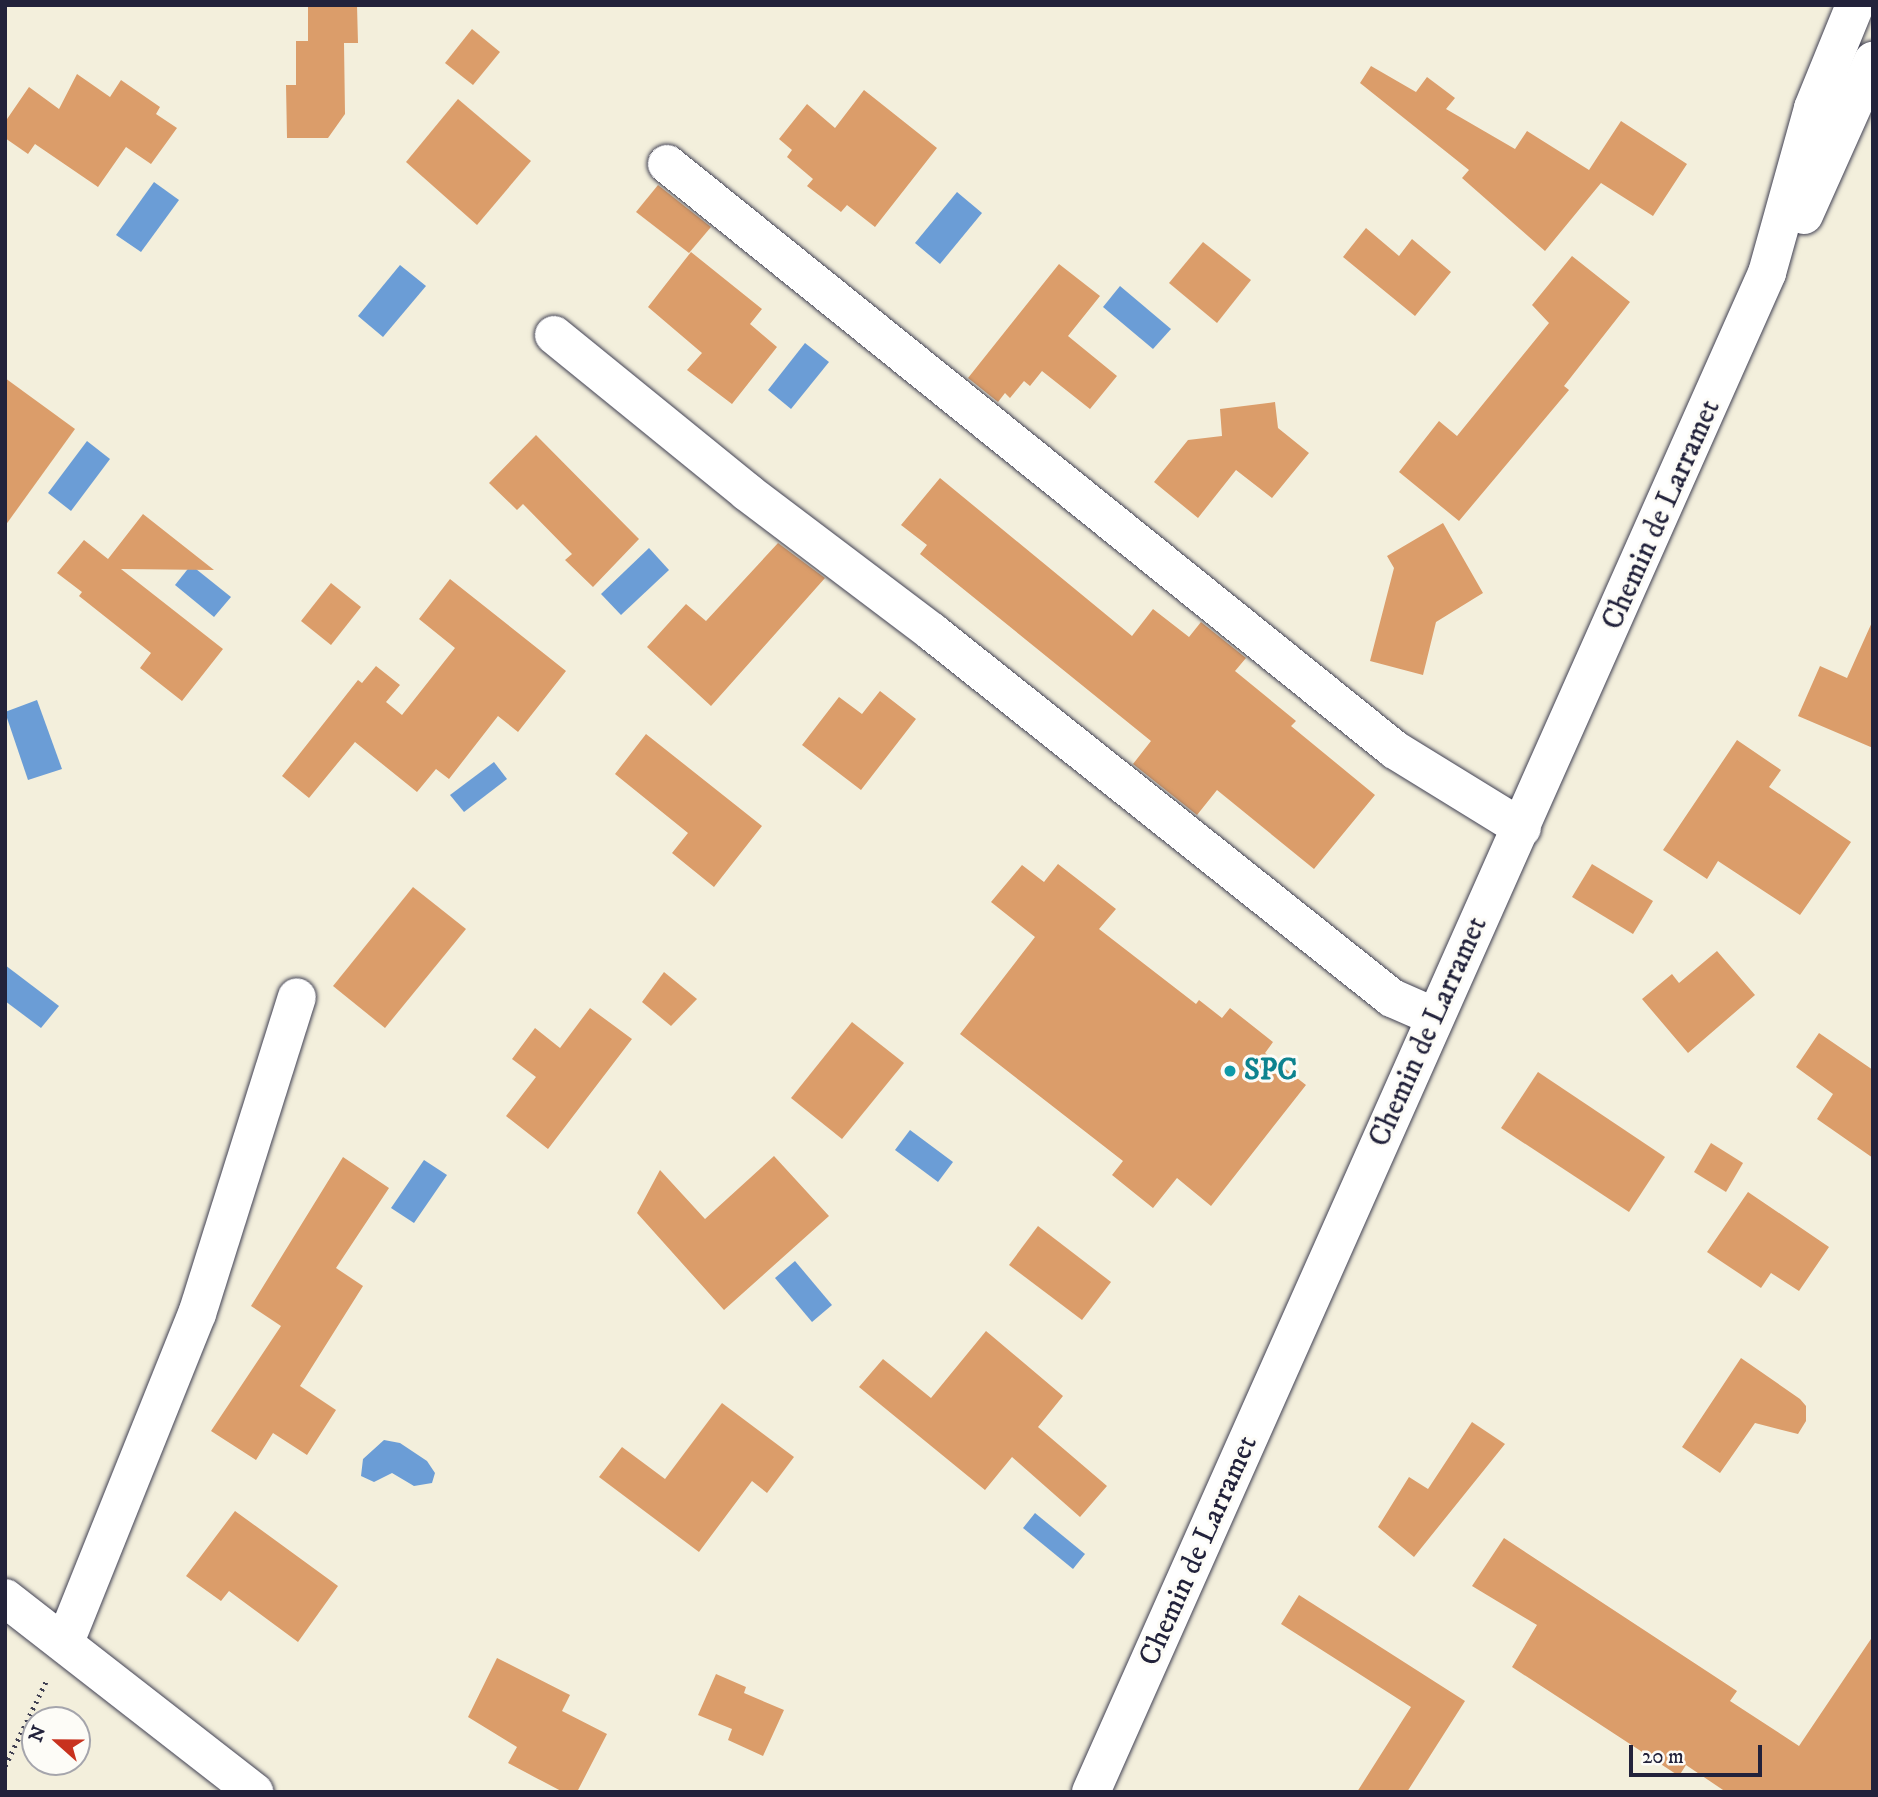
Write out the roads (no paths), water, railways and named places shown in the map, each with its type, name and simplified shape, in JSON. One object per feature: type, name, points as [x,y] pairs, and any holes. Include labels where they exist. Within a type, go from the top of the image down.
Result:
[{"type":"main road","name":"Chemin de Larramet","points":[[1768,273],[1813,108],[1857,10]]},
{"type":"main road","name":"Chemin de Larramet","points":[[1091,1792],[1768,273],[1804,214],[1873,61]]},
{"type":"main road","points":[[667,164],[1395,750],[1522,828]]},
{"type":"main road","points":[[554,335],[747,492],[932,632],[1392,998],[1435,1017]]},
{"type":"main road","points":[[65,1642],[197,1314],[297,997]]},
{"type":"main road","points":[[5,1598],[65,1642],[254,1792]]},
{"type":"water","points":[[154,182],[179,200],[141,252],[116,235]]},
{"type":"water","points":[[957,192],[982,213],[940,264],[915,243]]},
{"type":"water","points":[[400,265],[426,286],[383,337],[358,316]]},
{"type":"water","points":[[1120,286],[1171,329],[1153,349],[1103,307]]},
{"type":"water","points":[[805,343],[829,362],[791,409],[768,390]]},
{"type":"water","points":[[87,441],[110,459],[71,511],[48,493]]},
{"type":"water","points":[[649,548],[669,570],[621,615],[601,594]]},
{"type":"water","points":[[191,565],[231,597],[214,617],[175,585]]},
{"type":"water","points":[[37,700],[62,769],[28,780],[5,712]]},
{"type":"water","points":[[494,762],[507,779],[464,812],[450,795]]},
{"type":"water","points":[[5,965],[59,1006],[41,1028],[5,1001]]},
{"type":"water","points":[[910,1130],[953,1162],[938,1182],[895,1150]]},
{"type":"water","points":[[424,1160],[447,1175],[414,1223],[391,1208]]},
{"type":"water","points":[[795,1261],[832,1305],[812,1322],[775,1278]]},
{"type":"water","points":[[384,1440],[400,1443],[427,1461],[435,1473],[432,1483],[414,1486],[392,1473],[374,1482],[361,1476],[363,1459]]},
{"type":"water","points":[[1035,1513],[1085,1554],[1073,1569],[1023,1528]]},
{"type":"place","name":"SPC","points":[[1230,1071]]}]
